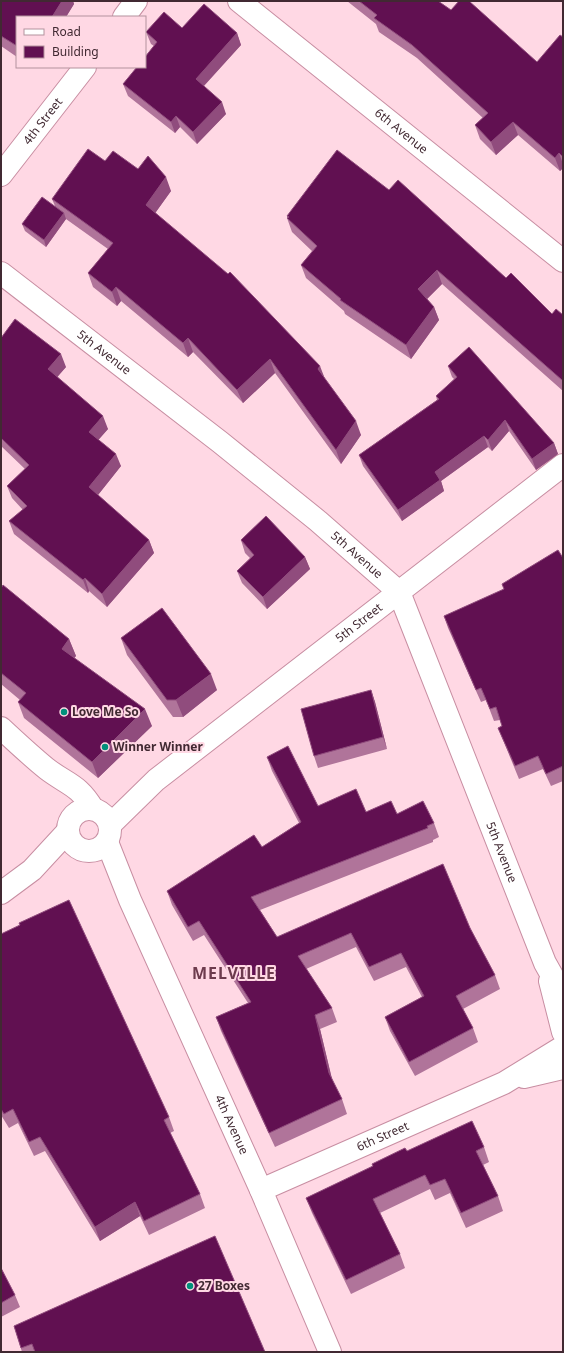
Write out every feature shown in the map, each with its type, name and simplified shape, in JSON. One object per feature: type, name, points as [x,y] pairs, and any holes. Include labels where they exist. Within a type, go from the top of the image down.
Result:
[{"type":"street","points":[[125,16],[136,1]]},
{"type":"street","name":"6th Avenue","points":[[239,1],[563,261]]},
{"type":"street","name":"4th Street","points":[[1,175],[84,68]]},
{"type":"street","name":"5th Avenue","points":[[1,273],[220,442],[318,521],[399,592],[545,963],[563,995]]},
{"type":"street","name":"5th Street","points":[[1,893],[94,828],[563,465]]},
{"type":"street","name":"4th Avenue","points":[[1,728],[48,770],[73,785],[86,797],[94,828],[130,900],[260,1190],[330,1352]]},
{"type":"street","name":"5th Street","points":[[32,870],[68,831],[71,818],[94,828]]},
{"type":"street","name":"5th Avenue","points":[[545,963],[563,1050]]},
{"type":"street","name":"6th Street","points":[[260,1190],[504,1082],[563,1050]]},
{"type":"building","points":[[1,1],[62,1],[53,16],[16,16],[16,45],[1,36]]},
{"type":"building","points":[[359,1],[438,1],[451,10],[459,1],[469,1],[537,62],[560,35],[563,37],[563,157],[559,153],[555,158],[513,122],[491,142],[475,125],[488,113],[412,45],[374,18],[377,15]]},
{"type":"building","points":[[204,4],[237,33],[196,79],[222,102],[193,132],[176,116],[171,122],[123,84],[136,68],[146,68],[146,56],[157,42],[146,32],[164,12],[182,28]]},
{"type":"building","points":[[88,149],[105,161],[113,151],[138,169],[148,156],[166,177],[146,205],[228,274],[230,272],[320,366],[318,369],[356,421],[336,450],[270,359],[237,390],[188,338],[183,343],[116,287],[112,292],[88,273],[113,243],[52,199]]},
{"type":"building","points":[[337,150],[389,190],[398,180],[506,278],[511,273],[552,314],[556,309],[563,315],[562,380],[437,270],[418,289],[434,307],[406,345],[340,300],[341,299],[301,265],[317,246],[287,218],[289,217],[287,216]]},
{"type":"building","points":[[42,197],[64,213],[44,240],[22,224]]},
{"type":"building","points":[[15,319],[61,354],[48,369],[103,416],[89,432],[116,454],[89,487],[149,540],[102,594],[85,578],[83,580],[9,521],[27,506],[7,486],[29,465],[1,438],[1,338]]},
{"type":"building","points":[[469,347],[554,443],[532,459],[505,420],[488,440],[484,436],[435,472],[440,480],[398,510],[359,455],[439,399],[436,396],[457,377],[448,366]]},
{"type":"building","points":[[266,516],[305,557],[263,597],[237,571],[254,555],[241,540]]},
{"type":"building","points":[[558,550],[563,558],[563,766],[546,774],[538,756],[515,766],[498,728],[502,726],[496,707],[490,709],[481,688],[476,690],[444,616],[504,589],[502,584]]},
{"type":"building","points":[[3,585],[69,639],[62,649],[145,709],[92,762],[18,702],[26,693],[1,673],[1,588]]},
{"type":"building","points":[[162,608],[211,674],[176,700],[167,700],[121,638]]},
{"type":"building","points":[[371,690],[383,737],[314,756],[301,709]]},
{"type":"building","points":[[288,746],[318,806],[356,789],[366,812],[391,801],[397,814],[423,801],[434,823],[427,826],[428,828],[251,897],[277,937],[443,864],[470,928],[495,975],[456,996],[473,1028],[409,1062],[385,1017],[424,996],[401,953],[369,967],[351,933],[298,956],[332,1008],[315,1015],[329,1073],[342,1099],[269,1133],[216,1017],[251,1002],[199,921],[188,927],[167,891],[254,835],[262,847],[301,822],[267,757]]},
{"type":"building","points":[[69,900],[169,1117],[164,1120],[200,1194],[144,1221],[135,1202],[95,1227],[40,1137],[29,1142],[13,1109],[4,1114],[1,1109],[1,934],[20,925],[19,923]]},
{"type":"building","points":[[472,1121],[484,1147],[476,1151],[498,1196],[461,1213],[445,1179],[430,1185],[425,1175],[373,1199],[400,1254],[346,1280],[306,1198],[373,1166],[372,1164],[405,1148],[407,1151]]},
{"type":"building","name":"27 Boxes","points":[[215,1236],[265,1352],[35,1352],[32,1344],[21,1348],[14,1326]]},
{"type":"building","points":[[1,1268],[15,1295],[1,1303]]},
{"type":"place","name":"Love Me So","points":[[64,712]]},
{"type":"place","name":"Winner Winner","points":[[105,747]]},
{"type":"place","name":"27 Boxes","points":[[190,1286]]},
{"type":"district","name":"MELVILLE","points":[[234,973]]}]
